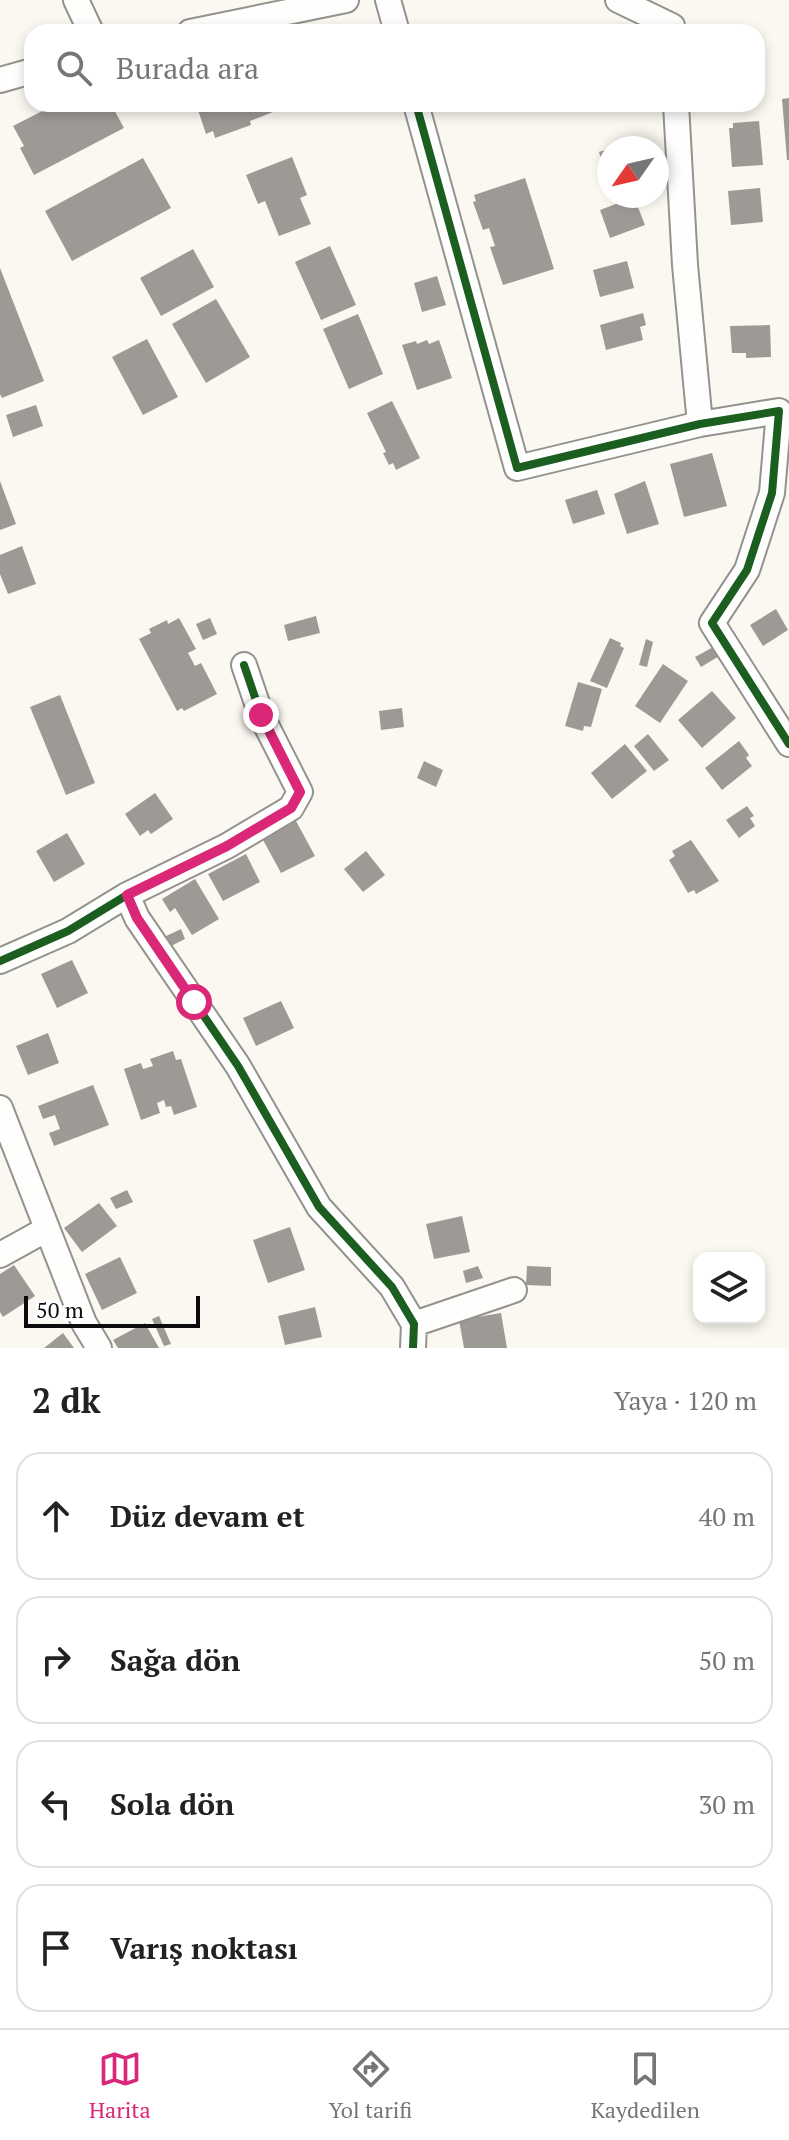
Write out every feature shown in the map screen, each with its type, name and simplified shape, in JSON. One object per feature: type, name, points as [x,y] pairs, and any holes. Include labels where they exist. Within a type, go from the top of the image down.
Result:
[{"type":"street","points":[[76,0],[87,24]]},
{"type":"street","points":[[229,24],[346,0]]},
{"type":"street","points":[[388,0],[395,24]]},
{"type":"street","points":[[618,0],[668,24]]},
{"type":"street","points":[[0,80],[24,73]]},
{"type":"street","points":[[418,112],[517,468],[700,424],[779,411],[772,493],[768,506],[747,570],[712,623],[789,744]]},
{"type":"street","points":[[676,112],[685,265],[700,424]]},
{"type":"street","points":[[0,961],[68,931],[127,895],[253,831],[291,808],[300,792],[261,715],[244,665]]},
{"type":"street","points":[[127,895],[137,918],[238,1066],[319,1207],[392,1287],[414,1336],[514,1290]]},
{"type":"street","points":[[0,1108],[84,1323],[99,1348]]},
{"type":"street","points":[[0,1255],[47,1229]]},
{"type":"building","points":[[789,98],[789,160],[787,160],[782,99]]},
{"type":"building","points":[[40,112],[115,112],[124,128],[34,175],[13,126]]},
{"type":"building","points":[[199,112],[273,112],[250,121],[251,125],[215,138],[213,131],[206,134]]},
{"type":"building","points":[[759,121],[763,165],[732,167],[729,128],[733,128],[733,123]]},
{"type":"building","points":[[292,157],[307,195],[300,198],[311,224],[279,236],[265,201],[258,204],[246,175]]},
{"type":"building","points":[[143,158],[171,208],[72,261],[45,211]]},
{"type":"building","points":[[525,178],[554,269],[503,285],[490,247],[495,246],[489,228],[483,230],[473,202],[476,201],[474,195]]},
{"type":"building","points":[[760,188],[763,222],[731,225],[728,191]]},
{"type":"building","points":[[638,208],[645,225],[610,238],[600,210]]},
{"type":"building","points":[[330,246],[356,305],[321,320],[295,262]]},
{"type":"building","points":[[193,249],[214,287],[161,316],[140,278]]},
{"type":"building","points":[[627,261],[634,288],[600,297],[593,270]]},
{"type":"building","points":[[0,268],[44,381],[2,398],[0,394]]},
{"type":"building","points":[[437,276],[446,305],[422,312],[414,283]]},
{"type":"building","points":[[216,299],[250,357],[206,383],[172,324]]},
{"type":"building","points":[[643,313],[646,325],[640,327],[643,340],[606,350],[600,325]]},
{"type":"building","points":[[358,314],[383,374],[349,389],[323,329]]},
{"type":"building","points":[[770,325],[771,357],[746,358],[746,353],[732,353],[730,326]]},
{"type":"building","points":[[147,339],[178,397],[143,415],[112,357]]},
{"type":"building","points":[[427,340],[429,344],[439,340],[452,378],[417,390],[402,345]]},
{"type":"building","points":[[392,401],[420,458],[396,470],[393,463],[389,465],[367,413]]},
{"type":"building","points":[[36,405],[43,426],[13,437],[6,415]]},
{"type":"building","points":[[712,453],[727,506],[684,517],[670,464]]},
{"type":"building","points":[[0,481],[16,524],[0,530]]},
{"type":"building","points":[[645,481],[659,524],[627,534],[614,494]]},
{"type":"building","points":[[597,490],[605,514],[573,524],[565,500]]},
{"type":"building","points":[[22,546],[36,584],[8,594],[0,574],[0,555]]},
{"type":"building","points":[[776,609],[788,630],[763,646],[750,625]]},
{"type":"building","points":[[316,616],[320,633],[288,641],[284,625]]},
{"type":"building","points":[[179,618],[196,649],[188,653],[195,666],[201,663],[217,694],[184,711],[182,708],[177,711],[139,639],[151,633],[149,629]]},
{"type":"building","points":[[210,618],[217,634],[203,640],[196,624]]},
{"type":"building","points":[[610,638],[624,648],[607,688],[590,681]]},
{"type":"building","points":[[646,639],[653,642],[647,667],[639,665]]},
{"type":"building","points":[[715,646],[721,655],[701,667],[695,657]]},
{"type":"building","points":[[663,664],[688,681],[660,723],[635,706]]},
{"type":"building","points":[[578,682],[602,689],[591,727],[584,726],[583,731],[565,726]]},
{"type":"building","points":[[712,691],[736,718],[702,748],[678,720]]},
{"type":"building","points":[[60,695],[95,783],[66,795],[30,707]]},
{"type":"building","points":[[402,708],[404,727],[381,730],[379,711]]},
{"type":"building","points":[[648,734],[669,760],[654,771],[634,746]]},
{"type":"building","points":[[739,741],[749,755],[746,758],[752,766],[722,790],[705,768]]},
{"type":"building","points":[[625,744],[647,771],[612,799],[591,773]]},
{"type":"building","points":[[424,761],[443,770],[436,787],[417,778]]},
{"type":"building","points":[[155,793],[173,819],[151,834],[148,830],[140,836],[125,814]]},
{"type":"building","points":[[747,806],[754,816],[750,818],[755,826],[739,838],[726,820]]},
{"type":"building","points":[[296,821],[315,856],[281,873],[262,838]]},
{"type":"building","points":[[67,833],[85,864],[54,882],[36,851]]},
{"type":"building","points":[[691,840],[719,881],[696,894],[694,890],[688,893],[669,860],[675,856],[672,851]]},
{"type":"building","points":[[366,851],[385,875],[363,892],[344,869]]},
{"type":"building","points":[[246,854],[260,882],[223,901],[208,874]]},
{"type":"building","points":[[195,879],[219,919],[192,935],[175,908],[170,912],[162,899]]},
{"type":"building","points":[[181,929],[185,939],[169,947],[164,937]]},
{"type":"building","points":[[72,960],[88,993],[57,1008],[41,974]]},
{"type":"building","points":[[281,1001],[294,1028],[256,1046],[243,1018]]},
{"type":"building","points":[[48,1033],[59,1063],[28,1075],[16,1046]]},
{"type":"building","points":[[173,1051],[176,1060],[181,1059],[197,1107],[174,1115],[171,1106],[166,1107],[164,1100],[157,1103],[160,1113],[141,1120],[124,1069],[141,1063],[143,1069],[153,1066],[150,1059]]},
{"type":"building","points":[[93,1085],[109,1125],[54,1146],[49,1133],[60,1129],[55,1115],[43,1119],[38,1106]]},
{"type":"building","points":[[127,1190],[133,1202],[116,1209],[110,1198]]},
{"type":"building","points":[[99,1203],[117,1226],[82,1252],[64,1228]]},
{"type":"building","points":[[462,1216],[470,1252],[434,1259],[426,1224]]},
{"type":"building","points":[[290,1227],[305,1270],[268,1283],[253,1240]]},
{"type":"building","points":[[120,1257],[137,1293],[102,1310],[85,1274]]},
{"type":"building","points":[[14,1265],[35,1296],[3,1317],[0,1312],[0,1274]]},
{"type":"building","points":[[478,1266],[483,1278],[466,1283],[463,1271]]},
{"type":"building","points":[[527,1266],[551,1267],[551,1286],[526,1285]]},
{"type":"building","points":[[315,1307],[322,1337],[285,1345],[278,1316]]},
{"type":"building","points":[[501,1313],[507,1348],[464,1348],[459,1320]]},
{"type":"building","points":[[159,1316],[171,1344],[164,1346],[152,1319]]},
{"type":"building","points":[[145,1323],[159,1348],[118,1348],[113,1340]]},
{"type":"building","points":[[63,1333],[74,1348],[44,1348]]},
{"type":"cycle path","points":[[418,112],[517,468],[700,424],[779,411],[772,493],[747,570],[712,623],[789,744]]},
{"type":"cycle path","points":[[0,961],[68,931],[127,895],[227,846],[291,808],[300,792],[261,715],[244,665]]},
{"type":"cycle path","points":[[127,895],[137,918],[238,1066],[319,1207],[392,1287],[414,1324],[413,1348]]},
{"type":"route","points":[[194,1002],[137,918],[127,895],[227,846],[291,808],[300,792],[261,715]]}]
